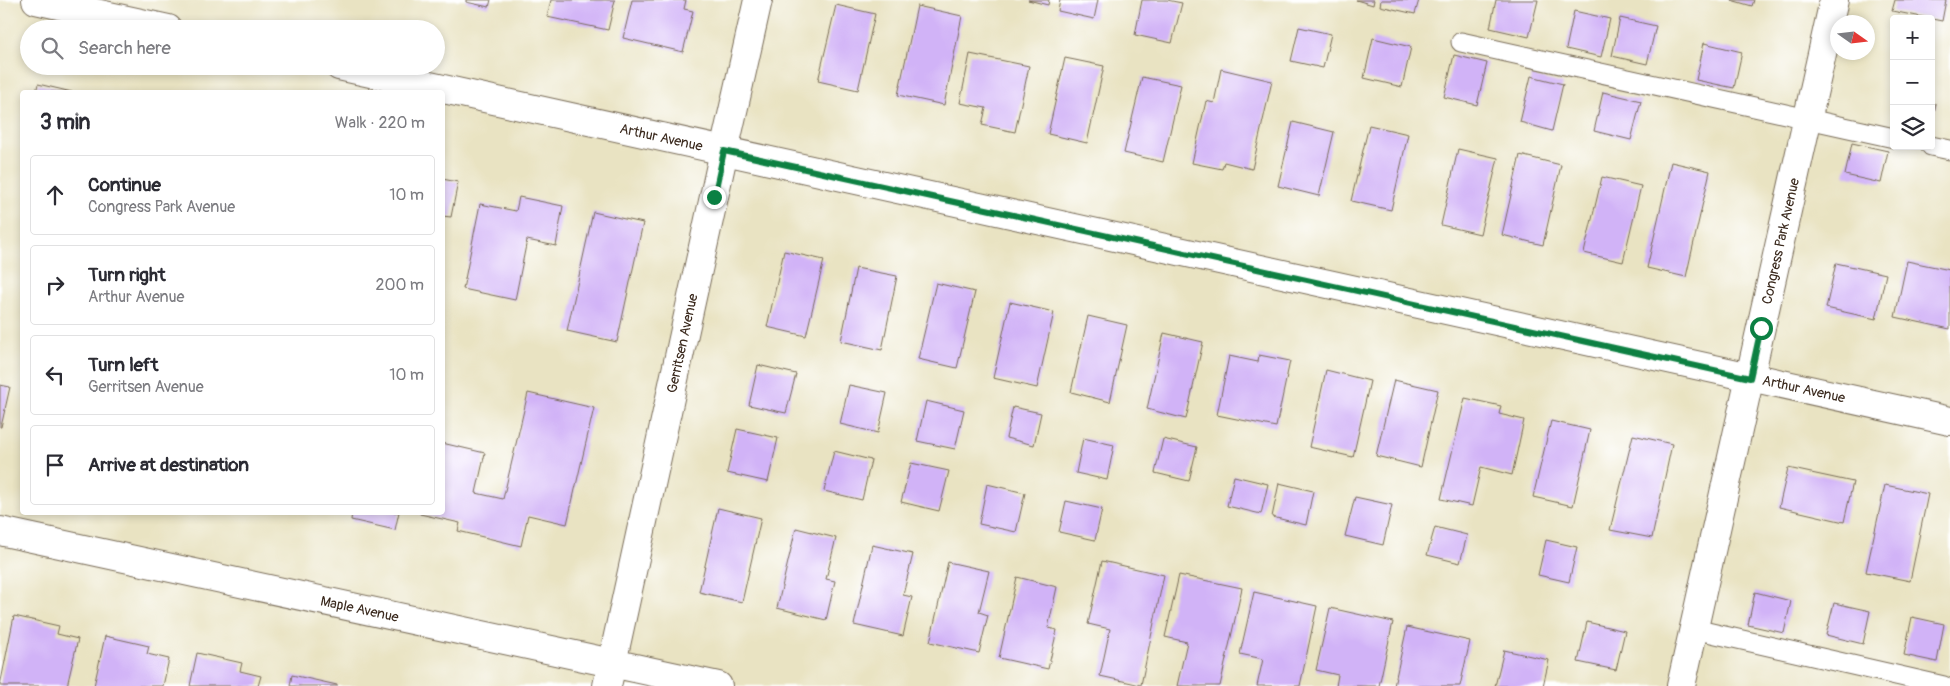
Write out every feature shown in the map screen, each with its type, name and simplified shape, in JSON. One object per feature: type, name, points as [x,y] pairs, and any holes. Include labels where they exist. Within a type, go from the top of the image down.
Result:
[{"type":"street","points":[[36,0],[127,20]]},
{"type":"street","name":"Gerritsen Avenue","points":[[610,674],[758,0]]},
{"type":"street","name":"Congress Park Avenue","points":[[1681,686],[1834,0]]},
{"type":"street","name":"Arthur Avenue","points":[[380,75],[1950,421]]},
{"type":"street","name":"Maple Avenue","points":[[0,531],[610,674],[718,686]]},
{"type":"lane","points":[[1462,42],[1890,137]]},
{"type":"lane","points":[[1935,147],[1950,150]]},
{"type":"lane","points":[[1694,629],[1944,686]]},
{"type":"building","points":[[466,0],[491,0],[489,7],[466,2]]},
{"type":"building","points":[[551,0],[615,0],[608,30],[547,17]]},
{"type":"building","points":[[632,0],[686,0],[684,9],[693,11],[683,52],[623,38]]},
{"type":"building","points":[[1028,0],[1049,0],[1048,5]]},
{"type":"building","points":[[1060,0],[1098,0],[1094,19],[1058,11]]},
{"type":"building","points":[[1142,0],[1167,0],[1182,3],[1172,43],[1135,35]]},
{"type":"building","points":[[1356,0],[1374,0],[1373,5]]},
{"type":"building","points":[[1381,0],[1419,0],[1415,14],[1380,6]]},
{"type":"building","points":[[1496,0],[1538,0],[1529,37],[1490,28]]},
{"type":"building","points":[[1731,0],[1754,0],[1752,6]]},
{"type":"building","points":[[1895,0],[1946,0],[1942,21],[1935,20],[1935,15],[1912,15],[1892,11]]},
{"type":"building","points":[[836,5],[875,14],[858,90],[818,81]]},
{"type":"building","points":[[917,6],[962,16],[944,105],[898,95]]},
{"type":"building","points":[[1574,11],[1610,19],[1601,57],[1566,49]]},
{"type":"building","points":[[1620,18],[1656,26],[1647,64],[1612,56]]},
{"type":"building","points":[[1299,27],[1331,34],[1323,68],[1291,61]]},
{"type":"building","points":[[1373,38],[1411,47],[1402,87],[1364,78]]},
{"type":"building","points":[[1704,43],[1742,52],[1734,88],[1696,80]]},
{"type":"building","points":[[970,54],[1029,66],[1015,132],[982,125],[986,108],[960,103]]},
{"type":"building","points":[[1454,55],[1487,63],[1477,105],[1444,97]]},
{"type":"building","points":[[1065,58],[1104,66],[1087,143],[1048,134]]},
{"type":"building","points":[[1221,69],[1272,81],[1252,169],[1224,162],[1222,169],[1192,163],[1206,101],[1214,103]]},
{"type":"building","points":[[1531,76],[1563,84],[1552,131],[1520,122]]},
{"type":"building","points":[[1142,77],[1181,85],[1163,162],[1124,153]]},
{"type":"building","points":[[38,84],[64,90],[36,90]]},
{"type":"building","points":[[1603,92],[1641,101],[1631,140],[1594,131]]},
{"type":"building","points":[[1293,122],[1334,132],[1319,196],[1278,186]]},
{"type":"building","points":[[1369,125],[1408,134],[1391,210],[1351,201]]},
{"type":"building","points":[[1852,143],[1888,151],[1881,183],[1845,175]]},
{"type":"building","points":[[1458,149],[1498,158],[1480,234],[1441,225]]},
{"type":"building","points":[[1520,155],[1561,165],[1543,245],[1502,235]]},
{"type":"building","points":[[1671,162],[1710,171],[1686,277],[1647,268]]},
{"type":"building","points":[[1602,177],[1641,186],[1623,262],[1584,253]]},
{"type":"building","points":[[445,180],[458,182],[451,217],[445,216]]},
{"type":"building","points":[[519,197],[563,206],[556,246],[527,240],[515,300],[463,289],[480,204],[516,211]]},
{"type":"building","points":[[593,212],[643,223],[617,342],[567,331]]},
{"type":"building","points":[[784,251],[824,260],[806,336],[767,327]]},
{"type":"building","points":[[1907,261],[1950,270],[1950,329],[1895,317]]},
{"type":"building","points":[[1836,263],[1886,274],[1876,319],[1826,308]]},
{"type":"building","points":[[856,268],[897,276],[882,350],[841,341]]},
{"type":"building","points":[[936,283],[975,292],[957,368],[918,359]]},
{"type":"building","points":[[1010,302],[1054,312],[1037,388],[993,378]]},
{"type":"building","points":[[1088,316],[1127,325],[1110,402],[1071,392]]},
{"type":"building","points":[[1164,333],[1203,342],[1186,419],[1147,409]]},
{"type":"building","points":[[1259,355],[1290,361],[1276,427],[1217,415],[1229,356],[1258,362]]},
{"type":"building","points":[[758,365],[796,374],[786,413],[749,405]]},
{"type":"building","points":[[1326,370],[1370,381],[1353,457],[1309,447]]},
{"type":"building","points":[[1394,380],[1438,390],[1421,467],[1376,456]]},
{"type":"building","points":[[0,385],[10,387],[1,427],[0,427]]},
{"type":"building","points":[[849,385],[887,393],[878,433],[840,424]]},
{"type":"building","points":[[528,393],[594,408],[567,524],[528,515],[521,546],[458,531],[460,523],[424,515],[445,515],[445,444],[485,453],[476,493],[503,499]]},
{"type":"building","points":[[1465,398],[1501,406],[1499,414],[1524,420],[1512,475],[1481,467],[1472,506],[1441,499]]},
{"type":"building","points":[[926,401],[964,410],[955,449],[917,441]]},
{"type":"building","points":[[1013,407],[1041,413],[1034,445],[1006,438]]},
{"type":"building","points":[[1551,421],[1590,430],[1573,506],[1533,497]]},
{"type":"building","points":[[737,429],[778,438],[768,482],[727,473]]},
{"type":"building","points":[[1633,435],[1672,444],[1652,538],[1610,530]]},
{"type":"building","points":[[1083,438],[1114,445],[1107,480],[1076,473]]},
{"type":"building","points":[[1163,439],[1197,447],[1189,481],[1155,473]]},
{"type":"building","points":[[834,451],[871,460],[862,500],[824,491]]},
{"type":"building","points":[[911,463],[949,471],[939,511],[901,502]]},
{"type":"building","points":[[1788,468],[1853,482],[1844,522],[1779,507]]},
{"type":"building","points":[[1234,476],[1268,484],[1261,514],[1227,506]]},
{"type":"building","points":[[1279,483],[1313,491],[1306,525],[1272,517]]},
{"type":"building","points":[[987,484],[1025,493],[1016,532],[979,524]]},
{"type":"building","points":[[1885,485],[1928,494],[1910,581],[1866,572]]},
{"type":"building","points":[[1355,497],[1392,505],[1383,545],[1345,536]]},
{"type":"building","points":[[1066,501],[1102,509],[1095,540],[1059,532]]},
{"type":"building","points":[[718,508],[761,518],[742,602],[699,592]]},
{"type":"building","points":[[352,515],[398,515],[395,530],[351,520]]},
{"type":"building","points":[[1435,527],[1467,535],[1460,563],[1427,555]]},
{"type":"building","points":[[796,528],[836,538],[826,579],[835,581],[826,620],[777,608]]},
{"type":"building","points":[[1546,540],[1577,547],[1569,582],[1538,575]]},
{"type":"building","points":[[872,545],[913,554],[903,595],[912,597],[903,636],[854,625]]},
{"type":"building","points":[[1102,561],[1164,575],[1141,685],[1100,676],[1110,629],[1088,624]]},
{"type":"building","points":[[948,562],[989,571],[979,612],[988,615],[979,653],[930,642]]},
{"type":"building","points":[[1179,575],[1242,588],[1220,686],[1177,686],[1187,642],[1165,637]]},
{"type":"building","points":[[1017,577],[1057,587],[1048,628],[1057,630],[1048,669],[999,658]]},
{"type":"building","points":[[1254,592],[1317,606],[1300,686],[1257,686],[1263,659],[1240,654]]},
{"type":"building","points":[[1755,592],[1791,601],[1784,633],[1748,625]]},
{"type":"building","points":[[1834,603],[1870,611],[1863,644],[1826,635]]},
{"type":"building","points":[[1330,608],[1393,622],[1379,686],[1336,686],[1338,675],[1316,670]]},
{"type":"building","points":[[14,616],[59,626],[57,634],[78,639],[67,686],[0,686]]},
{"type":"building","points":[[1912,617],[1944,624],[1937,662],[1904,655]]},
{"type":"building","points":[[1587,622],[1625,631],[1616,670],[1578,662]]},
{"type":"building","points":[[1407,627],[1470,641],[1460,686],[1394,686]]},
{"type":"building","points":[[105,636],[149,646],[147,654],[169,659],[163,686],[94,686]]},
{"type":"building","points":[[1504,650],[1549,660],[1543,686],[1495,686]]},
{"type":"building","points":[[197,653],[242,663],[240,671],[261,676],[258,686],[190,686]]},
{"type":"building","points":[[292,675],[337,685],[337,686],[290,686]]},
{"type":"route","points":[[714,197],[724,151],[1750,378],[1761,328]]}]
